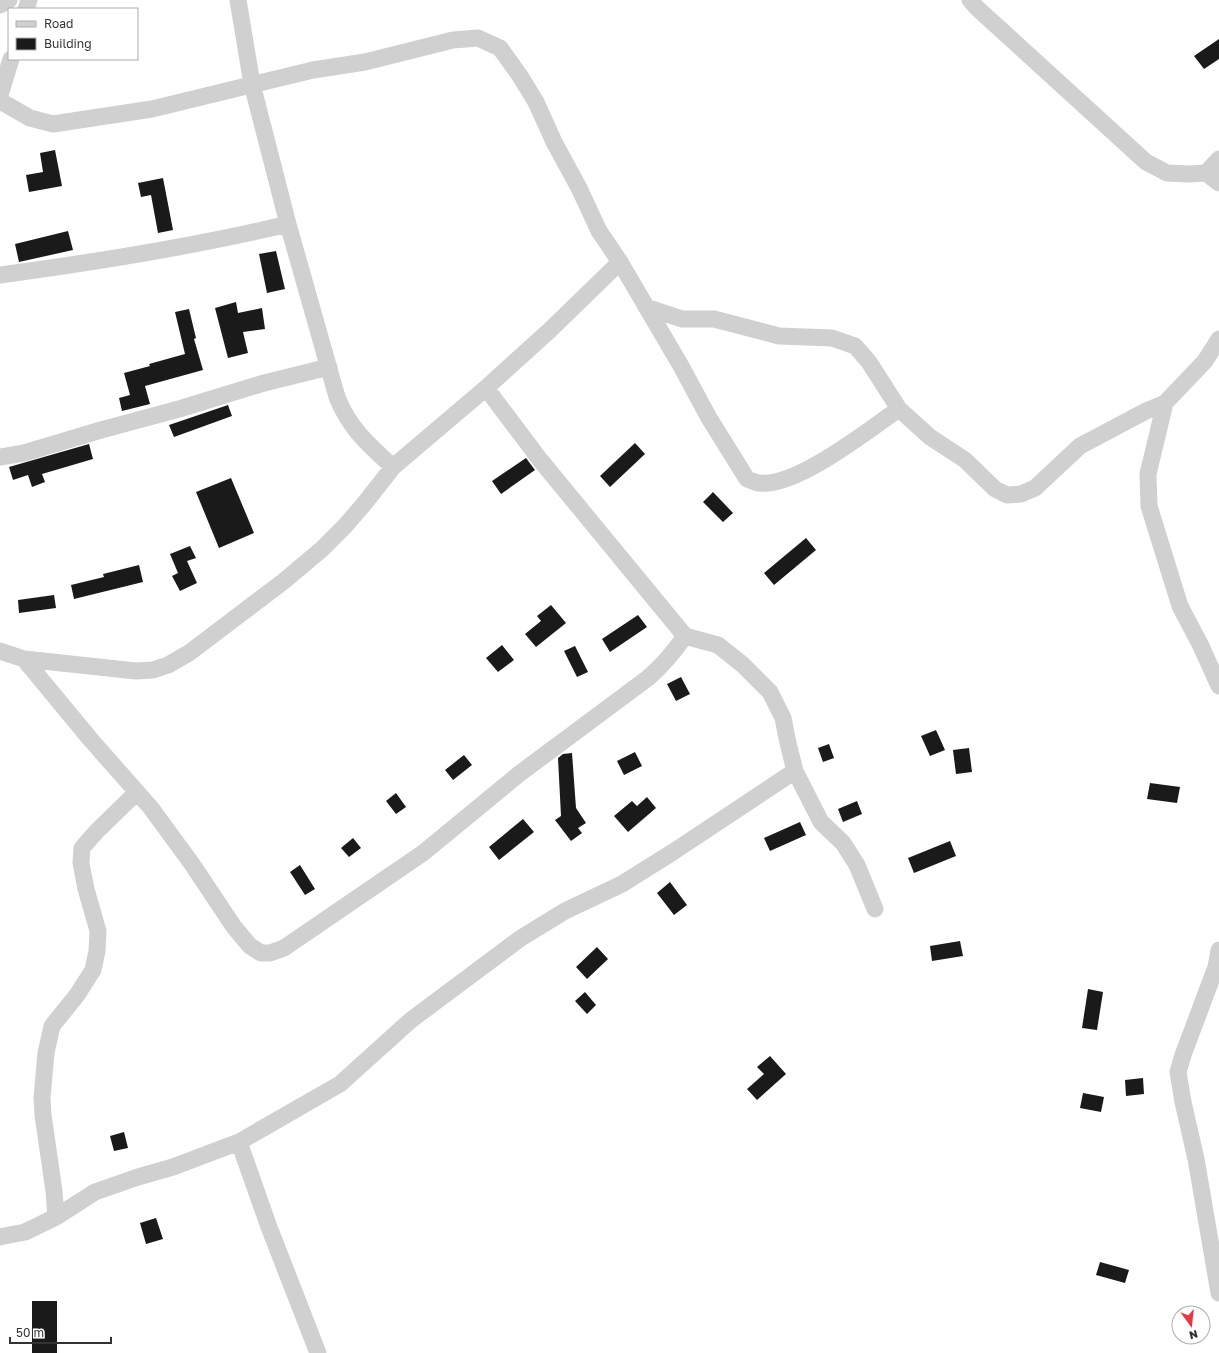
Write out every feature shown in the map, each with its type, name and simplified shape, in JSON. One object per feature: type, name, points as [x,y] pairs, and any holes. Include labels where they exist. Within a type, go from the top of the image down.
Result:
[{"type":"street","points":[[0,5],[9,0]]},
{"type":"street","points":[[238,0],[252,84],[288,224],[342,410],[355,430],[393,467]]},
{"type":"street","points":[[970,0],[1146,162],[1167,173],[1206,173],[1219,183]]},
{"type":"street","points":[[0,101],[30,118],[53,124],[152,109],[313,70],[365,62],[453,40],[478,38],[500,48],[536,102],[554,142],[579,188],[599,231],[620,262],[709,418],[747,479],[758,483],[770,483],[787,479],[822,462],[899,409]]},
{"type":"street","points":[[0,95],[11,60]]},
{"type":"street","points":[[1206,173],[1219,159]]},
{"type":"street","points":[[0,275],[106,260],[288,224]]},
{"type":"street","points":[[0,651],[24,659],[136,671],[153,670],[168,665],[189,653],[278,586],[322,549],[346,526],[393,467],[486,388],[550,330],[620,262]]},
{"type":"street","points":[[646,307],[682,319],[714,319],[779,336],[832,338],[855,346],[869,362],[899,409],[930,437],[965,460],[995,489],[1007,495],[1021,494],[1035,488],[1080,446],[1146,411],[1165,403],[1205,360],[1219,339]]},
{"type":"street","points":[[0,457],[24,453],[264,383],[329,367]]},
{"type":"street","points":[[486,388],[541,461],[685,636],[718,645],[743,665],[770,692],[783,718],[795,771],[821,822],[843,843],[857,865],[875,909]]},
{"type":"street","points":[[1165,403],[1148,474],[1149,506],[1180,606],[1201,646],[1219,686]]},
{"type":"street","points":[[24,659],[91,740],[151,808],[188,858],[234,927],[250,946],[261,953],[270,953],[284,948],[423,853],[520,774],[648,678],[662,666],[685,636]]},
{"type":"street","points":[[0,1237],[25,1232],[56,1217],[96,1192],[138,1177],[173,1167],[240,1142],[340,1084],[411,1020],[521,938],[564,911],[627,880],[673,852],[795,771]]},
{"type":"street","points":[[56,1217],[42,1098],[46,1053],[52,1026],[77,995],[93,970],[97,950],[98,931],[86,889],[81,863],[82,848],[96,832],[137,792]]},
{"type":"street","points":[[1219,950],[1216,967],[1178,1072],[1196,1159],[1219,1293]]},
{"type":"street","points":[[240,1142],[269,1227],[318,1353]]},
{"type":"building","points":[[1219,39],[1219,59],[1204,69],[1194,56]]},
{"type":"building","points":[[55,150],[62,186],[29,192],[26,175],[43,172],[40,153]]},
{"type":"building","points":[[163,178],[173,230],[158,233],[151,195],[141,197],[138,183]]},
{"type":"building","points":[[68,231],[73,250],[19,262],[15,244]]},
{"type":"building","points":[[276,251],[285,289],[267,293],[259,254]]},
{"type":"building","points":[[236,302],[238,313],[262,308],[265,329],[243,332],[248,353],[228,358],[215,308]]},
{"type":"building","points":[[189,309],[196,338],[194,339],[203,370],[145,386],[150,404],[122,411],[119,398],[130,395],[124,373],[185,354],[175,312]]},
{"type":"building","points":[[228,405],[232,416],[174,437],[169,425]]},
{"type":"building","points":[[635,443],[645,454],[610,487],[600,476]]},
{"type":"building","points":[[89,444],[93,459],[42,474],[45,482],[32,487],[28,475],[13,480],[9,467]]},
{"type":"building","points":[[526,458],[535,470],[501,494],[492,481]]},
{"type":"building","points":[[231,478],[254,533],[219,548],[196,492]]},
{"type":"building","points":[[713,492],[733,513],[723,522],[703,502]]},
{"type":"building","points":[[806,538],[816,550],[774,585],[764,573]]},
{"type":"building","points":[[190,546],[196,558],[187,561],[197,583],[180,591],[172,576],[178,573],[170,554]]},
{"type":"building","points":[[139,565],[143,582],[74,599],[71,585],[104,577],[103,574]]},
{"type":"building","points":[[54,595],[56,608],[19,613],[18,600]]},
{"type":"building","points":[[551,605],[566,623],[536,647],[525,634],[541,621],[537,616]]},
{"type":"building","points":[[638,615],[647,627],[610,652],[602,639]]},
{"type":"building","points":[[502,645],[514,660],[498,672],[486,658]]},
{"type":"building","points":[[575,646],[588,672],[577,677],[564,651]]},
{"type":"building","points":[[681,677],[690,694],[676,701],[667,684]]},
{"type":"building","points":[[936,730],[945,750],[930,756],[921,736]]},
{"type":"building","points":[[829,744],[834,758],[823,762],[818,748]]},
{"type":"building","points":[[969,748],[972,772],[956,774],[953,750]]},
{"type":"building","points":[[635,752],[642,766],[624,775],[617,761]]},
{"type":"building","points":[[572,753],[576,808],[586,823],[578,828],[582,833],[571,841],[555,820],[561,816],[558,758],[563,754]]},
{"type":"building","points":[[464,755],[472,765],[453,780],[445,770]]},
{"type":"building","points":[[1150,783],[1180,787],[1177,803],[1147,799]]},
{"type":"building","points":[[396,793],[406,807],[396,814],[386,801]]},
{"type":"building","points":[[647,797],[656,808],[628,832],[614,816],[632,801],[637,806]]},
{"type":"building","points":[[857,801],[862,814],[843,822],[838,809]]},
{"type":"building","points":[[523,819],[534,832],[499,860],[489,847]]},
{"type":"building","points":[[800,822],[806,835],[770,851],[764,838]]},
{"type":"building","points":[[353,838],[361,848],[349,857],[341,848]]},
{"type":"building","points":[[950,841],[956,856],[914,873],[908,858]]},
{"type":"building","points":[[300,865],[315,889],[305,895],[290,872]]},
{"type":"building","points":[[670,882],[687,905],[674,915],[657,893]]},
{"type":"building","points":[[960,941],[963,956],[932,961],[930,946]]},
{"type":"building","points":[[597,947],[608,959],[587,979],[576,967]]},
{"type":"building","points":[[1088,989],[1103,992],[1097,1030],[1082,1028]]},
{"type":"building","points":[[585,992],[596,1005],[587,1014],[575,1001]]},
{"type":"building","points":[[770,1056],[786,1074],[757,1100],[747,1089],[764,1074],[757,1067]]},
{"type":"building","points":[[1143,1078],[1144,1094],[1126,1096],[1125,1080]]},
{"type":"building","points":[[1083,1093],[1104,1097],[1101,1112],[1080,1108]]},
{"type":"building","points":[[124,1132],[128,1148],[114,1151],[110,1136]]},
{"type":"building","points":[[156,1218],[163,1239],[146,1244],[140,1223]]},
{"type":"building","points":[[1100,1262],[1129,1270],[1125,1283],[1096,1275]]},
{"type":"building","points":[[32,1301],[57,1301],[57,1353],[32,1353]]}]
